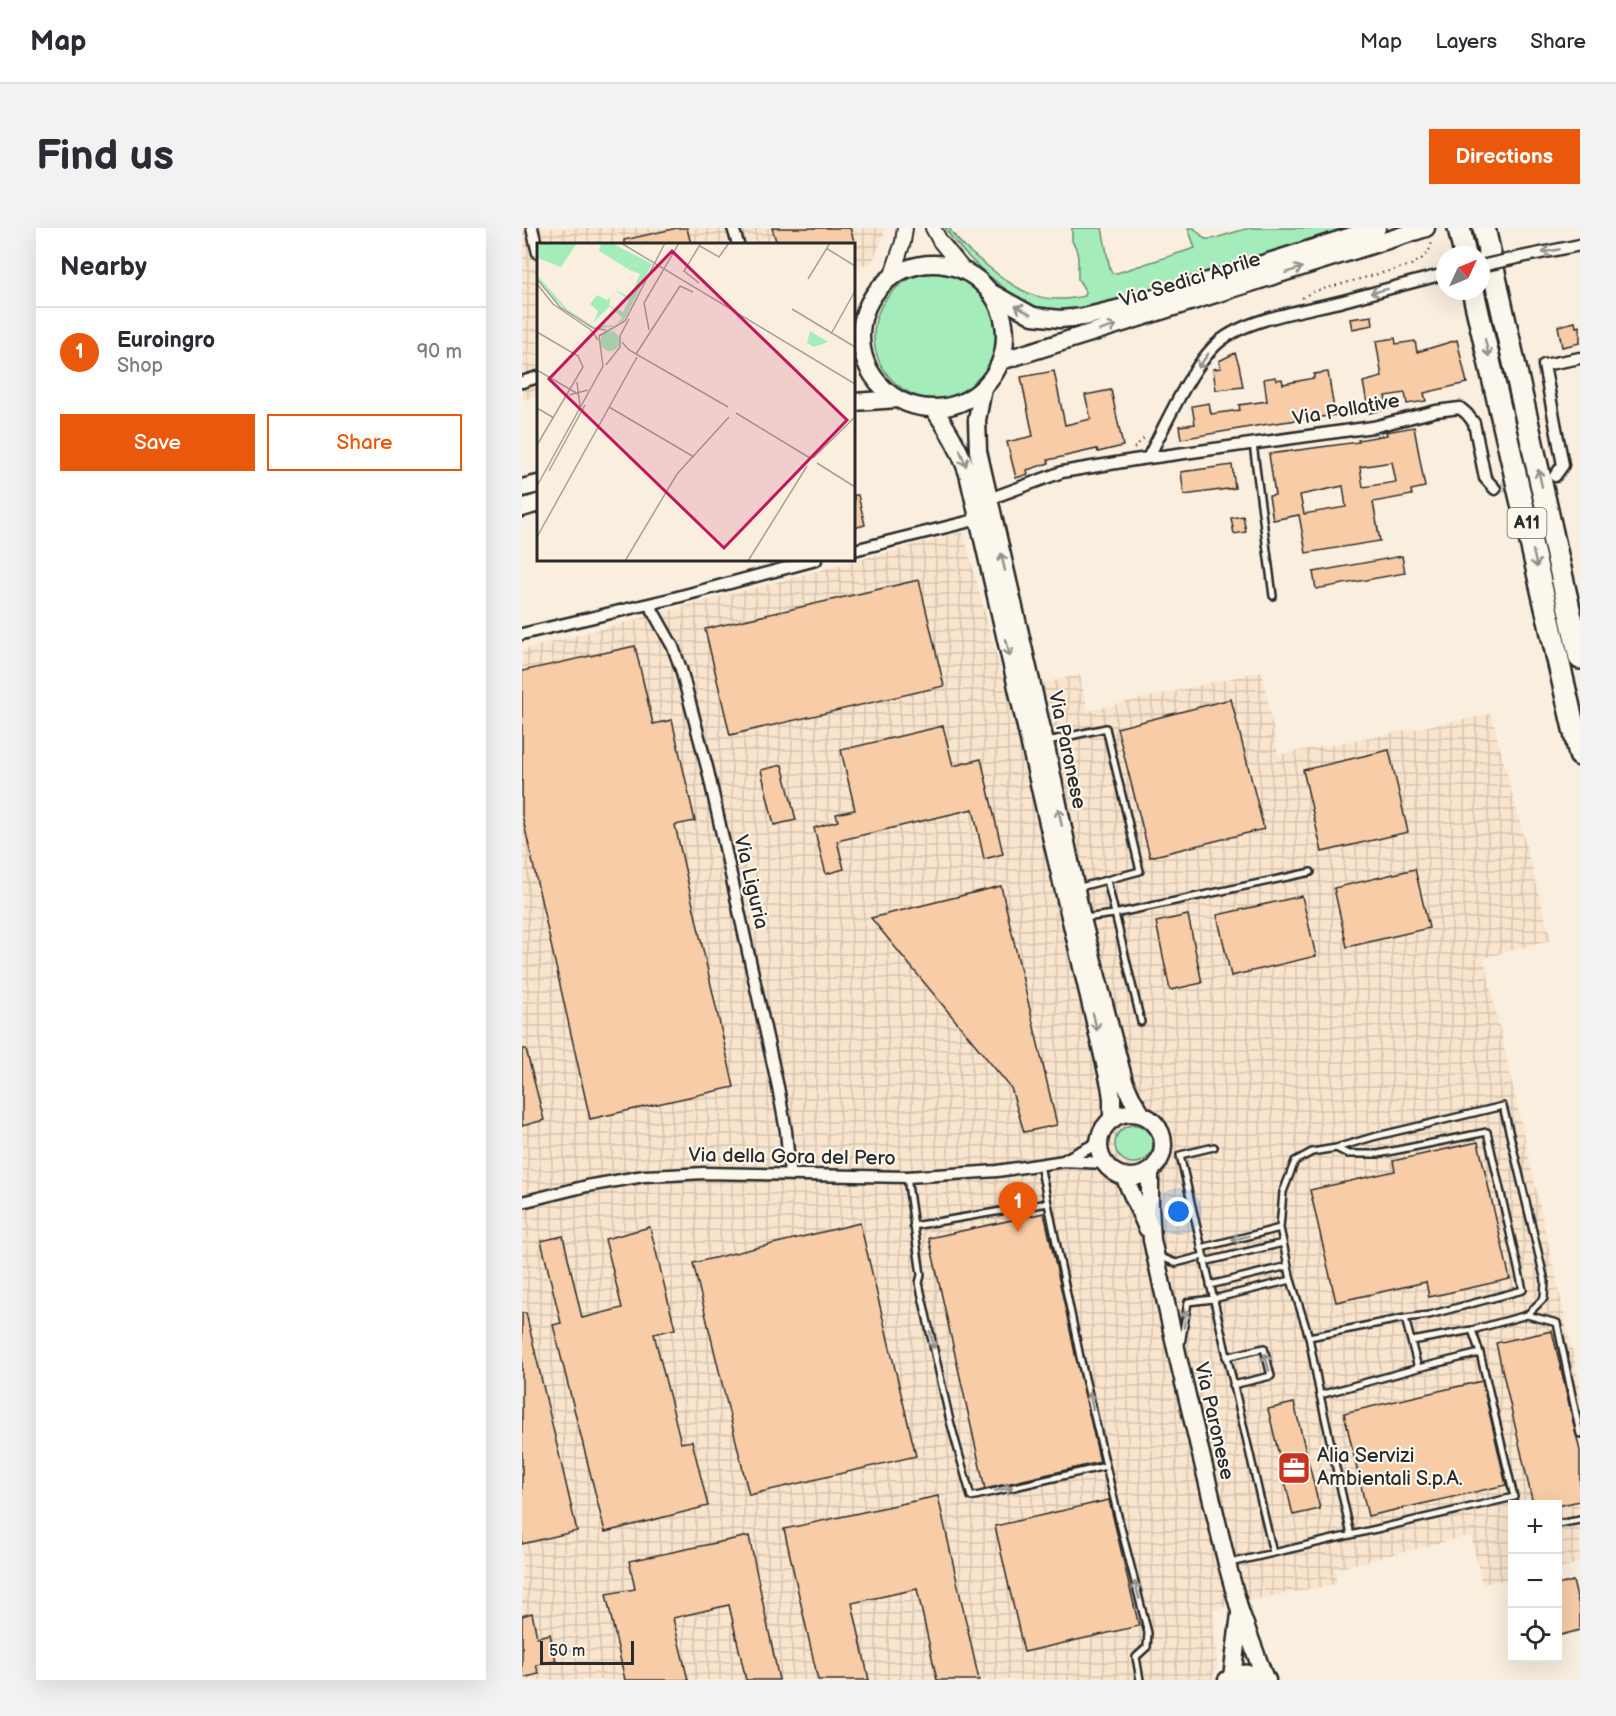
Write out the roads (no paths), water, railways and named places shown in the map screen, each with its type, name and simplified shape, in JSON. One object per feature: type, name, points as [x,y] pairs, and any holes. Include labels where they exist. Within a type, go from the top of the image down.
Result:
[{"type":"highway","points":[[1459,228],[1463,246]]},
{"type":"highway","name":"A11","points":[[1484,228],[1580,658]]},
{"type":"highway","name":"A11","points":[[1475,300],[1580,755]]},
{"type":"main road","name":"Via Sedici Aprile","points":[[990,292],[1033,316],[1060,319],[1084,317],[1129,306],[1377,228]]},
{"type":"main road","name":"Via Sedici Aprile","points":[[1001,361],[1424,232]]},
{"type":"main road","name":"Via Sedici Aprile","points":[[935,264],[966,273],[978,280],[990,292],[999,306],[1004,324],[1005,339],[1001,361],[991,380],[974,396],[954,405],[919,407],[898,399],[885,390],[876,379],[863,352],[864,316],[869,304],[891,278],[913,267],[935,264]]},
{"type":"main road","name":"Via Sedici Aprile","points":[[855,356],[862,338]]},
{"type":"main road","name":"Via Paronese","points":[[984,388],[976,436],[988,499],[1045,742],[1082,919],[1124,1081],[1143,1115],[1158,1127],[1162,1136],[1162,1156],[1150,1171],[1150,1208],[1154,1248],[1227,1564],[1240,1611],[1266,1679]]},
{"type":"main road","name":"Via Sedici Aprile","points":[[855,402],[898,399]]},
{"type":"main road","name":"Via Paronese","points":[[933,408],[950,432],[964,459],[1110,1085],[1112,1120]]},
{"type":"main road","points":[[522,488],[537,484]]},
{"type":"main road","points":[[522,508],[537,503]]},
{"type":"main road","points":[[1143,1115],[1121,1114],[1105,1126],[1100,1142],[1100,1153],[1110,1169],[1124,1176],[1133,1177],[1150,1171]]},
{"type":"main road","name":"Via Paronese","points":[[1124,1176],[1154,1248]]},
{"type":"main road","name":"Via Paronese","points":[[1230,1678],[1240,1611]]},
{"type":"main road","points":[[1230,1678],[1249,1673],[1266,1679]]},
{"type":"street","points":[[532,228],[537,249]]},
{"type":"street","points":[[734,228],[738,243]]},
{"type":"street","points":[[891,278],[903,242],[905,228]]},
{"type":"street","points":[[933,228],[940,241],[966,273]]},
{"type":"street","points":[[1490,264],[1580,245]]},
{"type":"street","points":[[1148,458],[1197,369],[1220,341],[1241,327],[1436,276]]},
{"type":"street","points":[[1556,476],[1563,465],[1544,365],[1580,358]]},
{"type":"street","name":"Via Pollative","points":[[988,499],[1062,472],[1373,427],[1436,411],[1460,408],[1474,423],[1485,478],[1495,489]]},
{"type":"street","points":[[522,488],[537,476]]},
{"type":"street","points":[[855,550],[978,519]]},
{"type":"street","points":[[522,634],[649,604],[812,561]]},
{"type":"street","name":"Via Liguria","points":[[649,604],[677,656],[708,771],[778,1087],[786,1131],[790,1174]]},
{"type":"street","name":"Via della Gora del Pero","points":[[1064,1161],[1100,1142]]},
{"type":"street","name":"Via della Gora del Pero","points":[[522,1202],[573,1189],[644,1176],[704,1173],[907,1177],[997,1171],[1064,1161],[1105,1163]]},
{"type":"lane","points":[[1253,444],[1273,596]]},
{"type":"lane","points":[[1045,742],[1106,728],[1140,871],[1075,888]]},
{"type":"lane","points":[[1082,919],[1311,872]]},
{"type":"lane","points":[[1107,880],[1141,1022]]},
{"type":"lane","points":[[1351,1535],[1309,1337],[1291,1280],[1280,1228],[1283,1192],[1295,1161],[1312,1152],[1503,1106],[1545,1281],[1544,1298],[1527,1315],[1472,1330],[1412,1341]]},
{"type":"lane","points":[[1309,1337],[1429,1315],[1523,1290],[1487,1132],[1378,1154],[1348,1154],[1336,1148]]},
{"type":"lane","points":[[1214,1147],[1180,1155],[1272,1553]]},
{"type":"lane","points":[[1040,1165],[1080,1357],[1149,1633],[1147,1647],[1136,1657],[1140,1680]]},
{"type":"lane","points":[[907,1177],[921,1275],[919,1283],[950,1421],[971,1497],[1106,1466]]},
{"type":"lane","points":[[913,1226],[1048,1203]]},
{"type":"lane","points":[[1201,1248],[1280,1228]]},
{"type":"lane","points":[[1154,1248],[1176,1263],[1283,1242]]},
{"type":"lane","points":[[1210,1285],[1288,1266]]},
{"type":"lane","points":[[1179,1362],[1188,1302],[1213,1299],[1291,1280]]},
{"type":"lane","points":[[1527,1315],[1557,1323],[1580,1434]]},
{"type":"lane","points":[[1405,1318],[1418,1368]]},
{"type":"lane","points":[[1472,1330],[1480,1353],[1514,1500]]},
{"type":"lane","points":[[1226,1357],[1264,1348],[1271,1376],[1233,1385]]},
{"type":"lane","points":[[1320,1395],[1480,1353]]},
{"type":"lane","points":[[1227,1564],[1514,1497]]},
{"type":"lane","points":[[1562,1523],[1580,1520]]},
{"type":"tunnel","points":[[1495,489],[1544,478]]},
{"type":"place","name":"Euroingro","points":[[1018,1232]]},
{"type":"place","name":"Alia Servizi Ambientali S.p.A.","points":[[1294,1468]]}]
